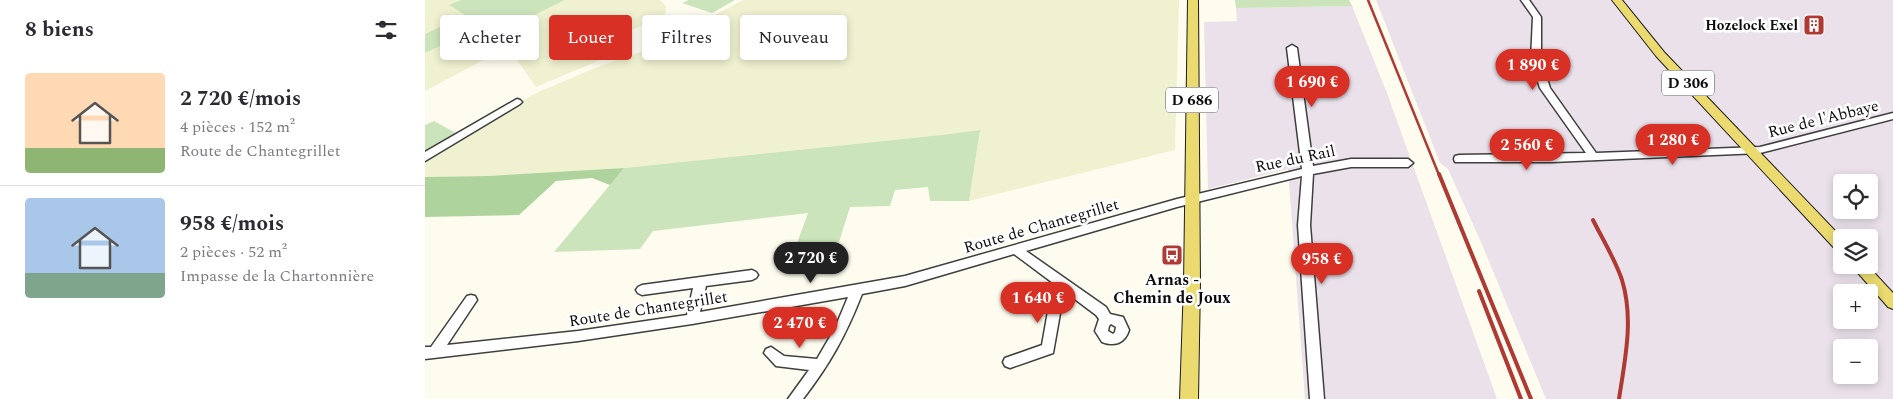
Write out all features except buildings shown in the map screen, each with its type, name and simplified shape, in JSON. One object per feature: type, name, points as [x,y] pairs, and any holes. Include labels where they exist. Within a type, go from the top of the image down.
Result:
[{"type":"main road","name":"D 686","points":[[1189,399],[1193,0]]},
{"type":"main road","name":"D 306","points":[[1617,0],[1660,54],[1835,229]]},
{"type":"main road","name":"D 306","points":[[1624,0],[1668,53],[1833,237]]},
{"type":"main road","points":[[1878,273],[1893,289]]},
{"type":"main road","points":[[1866,274],[1893,303]]},
{"type":"street","points":[[1525,0],[1537,17],[1536,60],[1545,88],[1593,156]]},
{"type":"street","points":[[1292,48],[1308,171],[1304,225],[1317,399]]},
{"type":"street","points":[[425,157],[517,102]]},
{"type":"street","name":"Rue de l'Abbaye","points":[[1459,160],[1756,150],[1893,116]]},
{"type":"street","name":"Rue du Rail","points":[[1192,199],[1308,171],[1351,163],[1408,163]]},
{"type":"street","name":"Route de Chantegrillet","points":[[430,352],[578,336],[691,319],[905,281],[1192,199]]},
{"type":"street","points":[[1015,249],[1101,311],[1107,320]]},
{"type":"street","points":[[642,290],[752,275]]},
{"type":"street","points":[[1010,362],[1048,349],[1060,280]]},
{"type":"street","points":[[691,319],[701,282]]},
{"type":"street","points":[[795,399],[821,365],[841,330],[857,290]]},
{"type":"street","points":[[430,352],[471,300]]},
{"type":"street","points":[[771,353],[781,362],[821,365]]},
{"type":"shaded area","points":[[1376,0],[1893,0],[1893,399],[1546,399],[1481,242],[1448,169],[1440,163]]},
{"type":"shaded area","points":[[1352,6],[1387,93],[1497,399],[1305,399],[1288,169],[1208,189],[1204,22],[1237,21],[1236,8]]},
{"type":"green space","points":[[425,0],[461,0],[450,6],[466,15],[440,15],[440,27],[425,34]]},
{"type":"green space","points":[[461,0],[565,0],[535,15],[465,15],[449,5]]},
{"type":"green space","points":[[565,0],[660,0],[666,6],[665,15],[642,15],[642,26],[632,30],[632,15],[549,15],[549,60],[600,60],[536,87],[517,60],[539,60],[539,15],[535,15]]},
{"type":"green space","points":[[689,0],[735,0],[712,13],[682,3]]},
{"type":"green space","points":[[743,0],[1179,0],[1175,150],[969,201],[980,130],[624,168],[487,176],[425,177],[425,160],[536,93],[600,66],[617,60],[632,60],[632,55],[642,51],[642,60],[730,60],[730,15],[715,15]]},
{"type":"green space","points":[[1235,0],[1349,0],[1352,6],[1236,8]]},
{"type":"green space","points":[[440,27],[440,46],[425,53],[425,34]]},
{"type":"green space","points":[[440,46],[440,60],[483,60],[425,91],[425,53]]},
{"type":"green space","points":[[434,121],[456,133],[425,153],[425,125]]},
{"type":"green space","points":[[980,130],[969,201],[930,201],[928,187],[895,190],[890,206],[850,207],[834,258],[792,257],[808,213],[653,231],[640,249],[554,252],[624,168]]},
{"type":"green space","points":[[624,168],[610,185],[592,178],[556,181],[519,215],[425,217],[425,177],[487,176]]},
{"type":"railway","points":[[1368,0],[1439,175]]},
{"type":"railway","points":[[1439,174],[1531,399]]},
{"type":"railway","points":[[1593,220],[1616,265],[1626,295],[1628,324],[1626,354],[1619,399]]},
{"type":"railway","points":[[1479,291],[1521,399]]},
{"type":"place","name":"Hozelock Exel","points":[[1814,25]]},
{"type":"place","name":"Arnas - Chemin de Joux","points":[[1172,255]]}]
